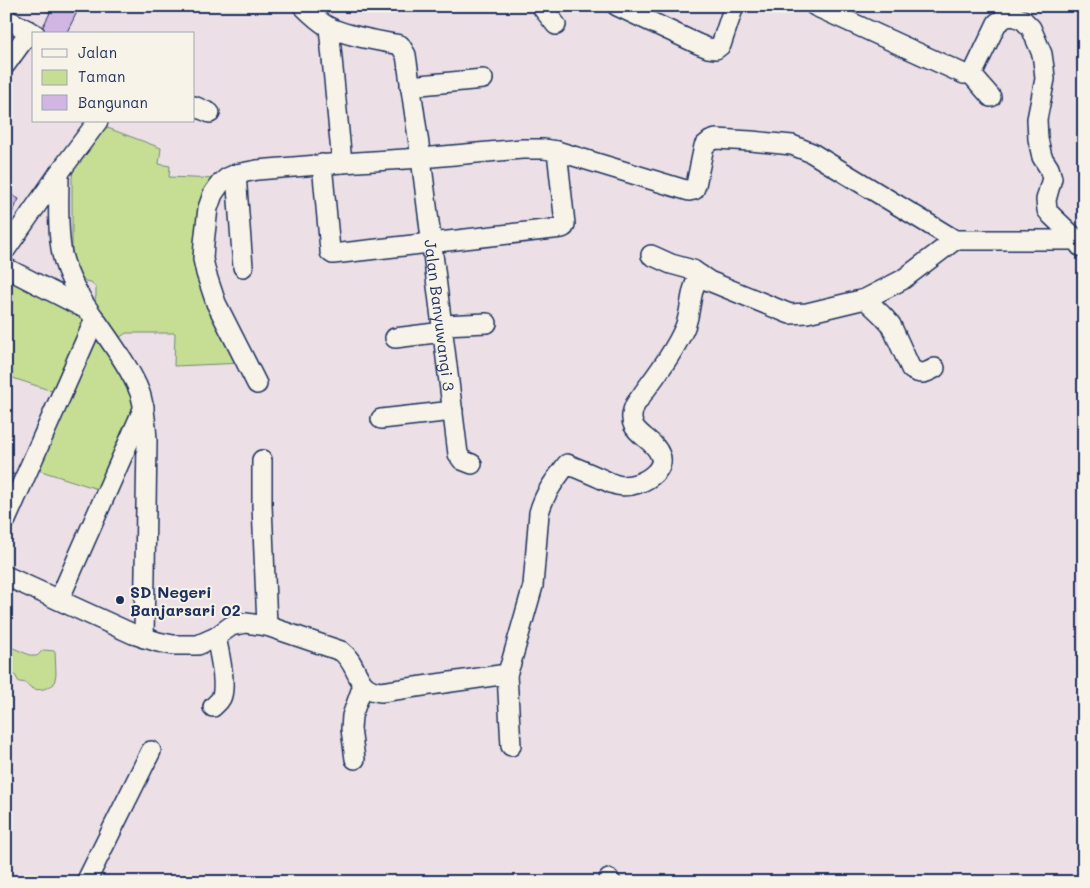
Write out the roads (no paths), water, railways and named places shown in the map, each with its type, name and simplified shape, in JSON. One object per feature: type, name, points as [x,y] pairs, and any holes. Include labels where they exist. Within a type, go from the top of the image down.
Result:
[{"type":"street","points":[[303,6],[320,22],[329,27],[342,163]]},
{"type":"street","points":[[541,6],[556,25]]},
{"type":"street","points":[[617,6],[698,44],[716,49],[721,45],[734,6]]},
{"type":"street","points":[[815,6],[964,74],[974,72],[996,24],[1006,17],[1014,16],[1023,20],[1031,28],[1042,54],[1044,68],[1045,79],[1037,119],[1038,139],[1042,157],[1050,168],[1052,178],[1046,200],[1047,210],[1081,244]]},
{"type":"street","points":[[6,19],[33,32]]},
{"type":"street","name":"Jalan Banyuwangi 3","points":[[329,27],[342,32],[400,45],[406,55],[421,158],[458,454],[462,460],[472,464]]},
{"type":"street","points":[[6,64],[32,33]]},
{"type":"street","points":[[971,74],[990,97]]},
{"type":"street","points":[[410,86],[483,79]]},
{"type":"street","points":[[6,249],[97,122]]},
{"type":"street","points":[[258,384],[216,303],[209,286],[203,259],[208,208],[213,194],[227,178],[236,174],[257,170],[522,149],[544,149],[557,151],[689,191],[694,190],[704,146],[710,140],[744,140],[792,146],[812,153],[955,240],[1081,244]]},
{"type":"street","points":[[322,164],[330,252],[333,254],[552,230],[564,227],[557,151]]},
{"type":"street","points":[[59,173],[62,252],[69,274],[91,314],[134,380],[144,407],[147,440],[144,638]]},
{"type":"street","points":[[236,174],[243,268]]},
{"type":"street","points":[[1027,241],[1047,210]]},
{"type":"street","points":[[651,255],[671,264],[693,270],[709,281],[790,314],[807,313],[865,299],[902,280],[955,240]]},
{"type":"street","points":[[6,268],[91,314]]},
{"type":"street","points":[[511,746],[507,674],[512,663],[533,586],[539,512],[542,502],[547,491],[567,464],[616,485],[630,486],[646,480],[657,471],[661,464],[661,456],[656,448],[637,431],[632,421],[631,413],[634,405],[678,344],[686,324],[694,282],[700,275]]},
{"type":"street","points":[[865,299],[891,325],[911,369],[917,373],[925,373],[935,368]]},
{"type":"street","points":[[6,520],[91,314]]},
{"type":"street","points":[[395,338],[487,323]]},
{"type":"street","points":[[59,600],[144,407]]},
{"type":"street","points":[[380,419],[453,411]]},
{"type":"street","points":[[262,460],[267,626]]},
{"type":"street","points":[[6,576],[144,638],[173,645],[198,645],[238,624],[246,623],[267,626],[341,651],[347,656],[363,685],[368,689],[381,692],[507,674]]},
{"type":"street","points":[[213,707],[220,700],[223,693],[221,661],[216,637]]},
{"type":"street","points":[[355,760],[350,729],[352,716],[363,685]]},
{"type":"street","points":[[86,882],[151,751]]},
{"type":"place","name":"SD Negeri Banjarsari 02","points":[[120,600]]}]
